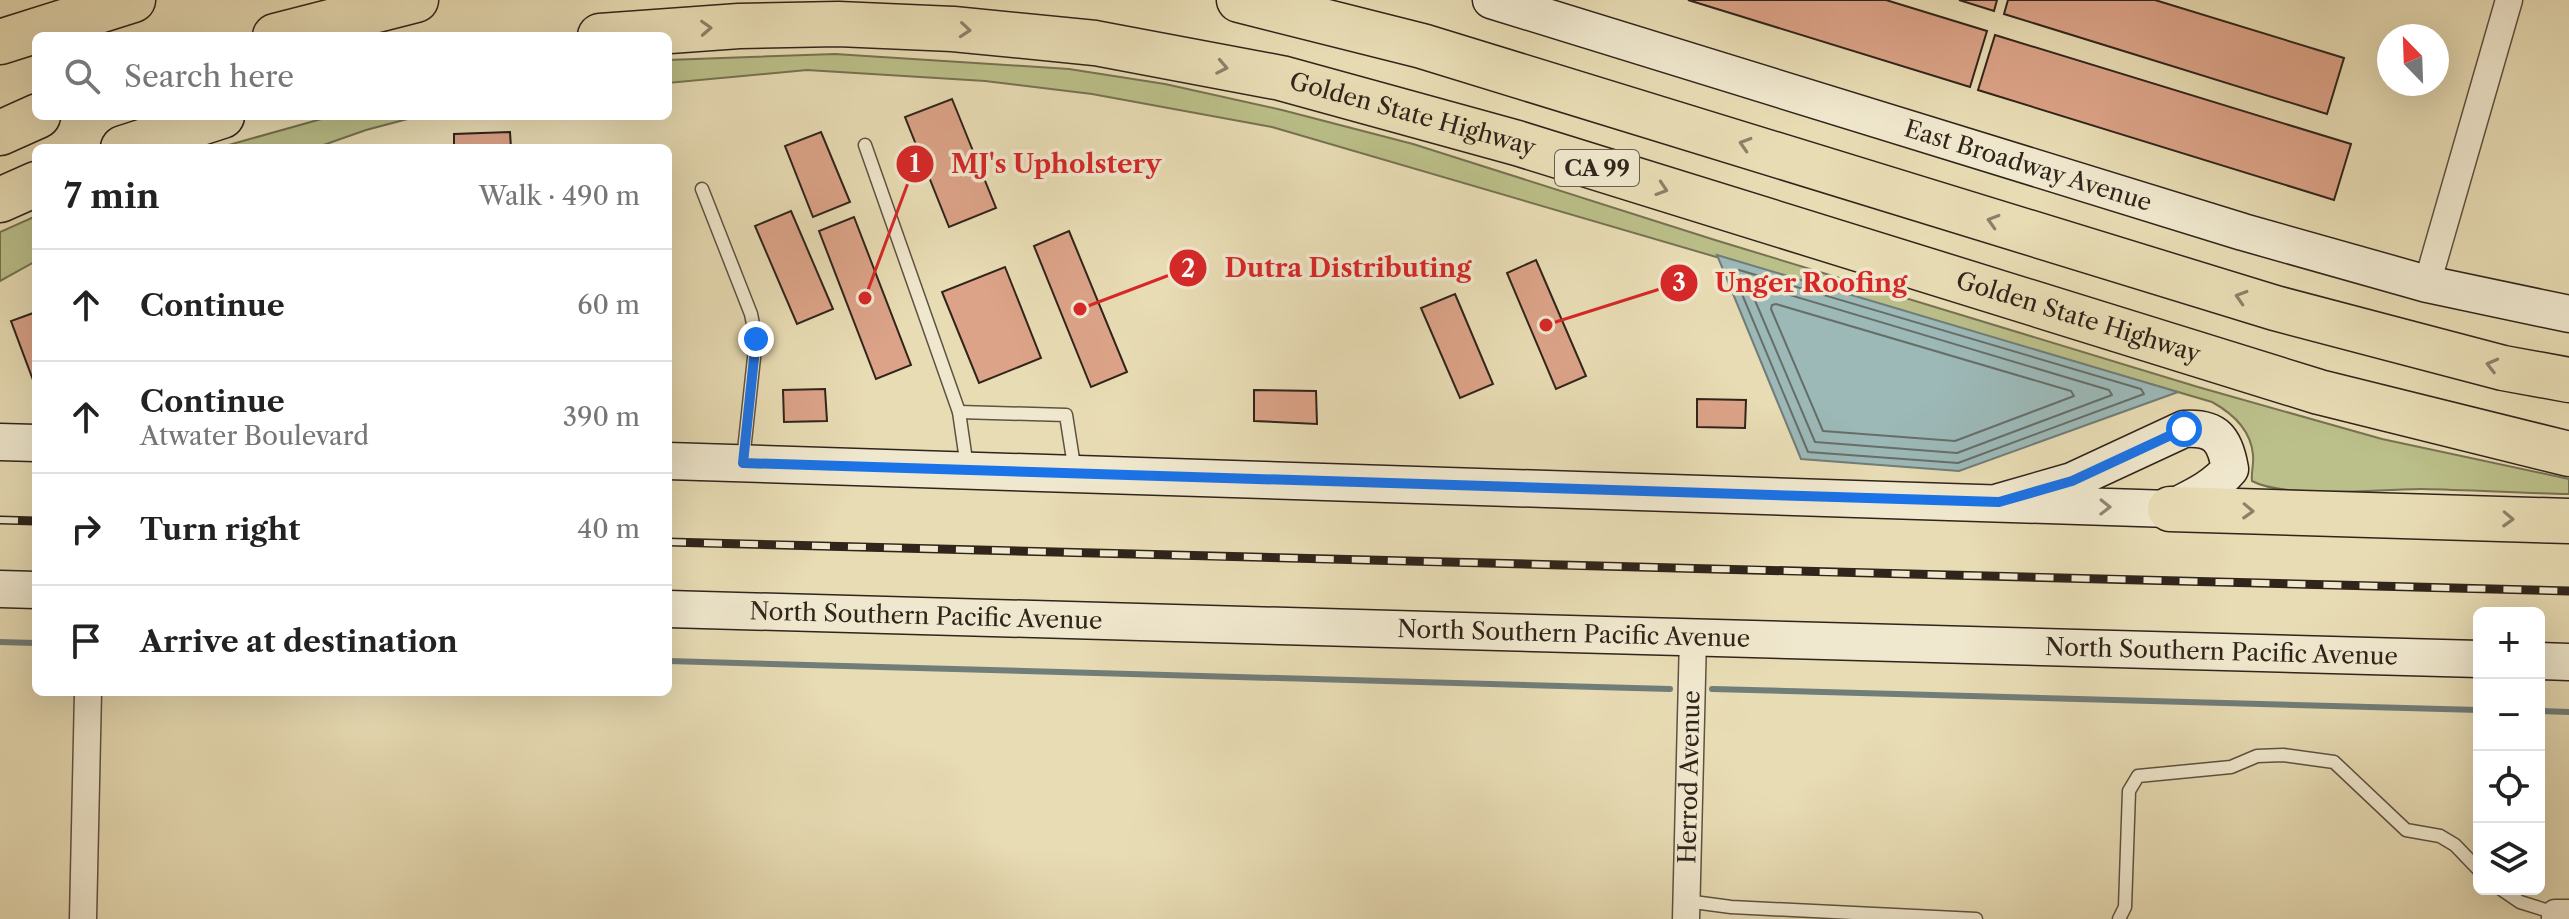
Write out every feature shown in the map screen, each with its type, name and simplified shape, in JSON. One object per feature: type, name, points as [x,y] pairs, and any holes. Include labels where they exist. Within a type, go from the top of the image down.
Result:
[{"type":"highway","points":[[0,42],[133,0]]},
{"type":"highway","points":[[291,32],[416,0]]},
{"type":"highway","points":[[1239,0],[1437,50],[2275,308],[2503,368],[2569,380]]},
{"type":"highway","name":"Golden State Highway","points":[[654,32],[824,24],[953,29],[1095,43],[1281,78],[1517,143],[2319,392],[2569,454]]},
{"type":"highway","points":[[0,133],[32,119]]},
{"type":"highway","points":[[135,144],[210,120]]},
{"type":"highway","points":[[0,200],[32,186]]},
{"type":"highway","points":[[2170,509],[2569,521]]},
{"type":"main road","name":"East Broadway Avenue","points":[[1491,0],[2243,232],[2427,284],[2569,314]]},
{"type":"main road","points":[[672,461],[2170,509],[2206,491],[2230,469],[2227,449],[2216,435],[2203,428],[2184,429],[2072,481],[1999,502]]},
{"type":"main road","points":[[0,442],[32,443]]},
{"type":"main road","points":[[0,589],[32,590]]},
{"type":"main road","name":"North Southern Pacific Avenue","points":[[672,609],[2473,659]]},
{"type":"main road","points":[[2545,661],[2569,662]]},
{"type":"street","points":[[2427,284],[2509,0]]},
{"type":"street","name":"Herrod Avenue","points":[[1686,910],[1693,637]]},
{"type":"street","points":[[83,919],[88,696]]},
{"type":"lane","points":[[865,145],[959,412],[967,470]]},
{"type":"lane","points":[[702,189],[751,314],[756,339],[743,463]]},
{"type":"lane","points":[[959,412],[1066,415],[1075,473]]},
{"type":"lane","points":[[2119,919],[2125,907],[2129,791],[2138,776],[2231,767],[2257,756],[2283,755],[2334,762],[2406,830],[2440,836],[2473,864]]},
{"type":"lane","points":[[2510,895],[2520,902],[2559,915]]},
{"type":"lane","points":[[1686,910],[1731,907],[1976,919]]},
{"type":"green space","points":[[835,54],[1069,69],[1165,84],[1282,110],[1413,144],[1715,240],[2198,387],[2382,439],[2569,479],[2569,494],[2422,489],[2309,491],[2267,487],[2252,481],[2253,455],[2244,430],[2227,411],[2212,402],[1272,127],[1092,94],[985,81],[807,70],[672,83],[672,60]]},
{"type":"green space","points":[[318,120],[404,120],[326,144],[232,144]]},
{"type":"green space","points":[[32,218],[32,263],[0,281],[0,232]]},
{"type":"water","points":[[1717,255],[2178,392],[1959,471],[1801,459]]},
{"type":"building","points":[[1688,0],[1886,0],[1987,31],[1970,87]]},
{"type":"building","points":[[1959,0],[1997,0],[1994,11]]},
{"type":"building","points":[[2008,0],[2155,0],[2344,58],[2327,114],[2004,14]]},
{"type":"building","points":[[1995,35],[2351,144],[2334,200],[1978,90]]},
{"type":"building","points":[[952,99],[996,208],[949,227],[905,117]]},
{"type":"building","points":[[510,132],[511,144],[454,144],[454,134]]},
{"type":"building","points":[[821,132],[850,202],[813,217],[785,146]]},
{"type":"building","points":[[791,211],[833,309],[797,324],[755,226]]},
{"type":"building","points":[[854,217],[911,365],[876,379],[819,231]]},
{"type":"building","points":[[1069,231],[1127,372],[1091,387],[1034,246]]},
{"type":"building","points":[[1536,260],[1586,376],[1556,389],[1507,273]]},
{"type":"building","points":[[1005,267],[1041,358],[979,383],[942,292]]},
{"type":"building","points":[[1455,294],[1493,384],[1460,398],[1421,308]]},
{"type":"building","points":[[32,313],[32,377],[11,321]]},
{"type":"building","points":[[825,389],[827,421],[784,422],[783,390]]},
{"type":"building","points":[[1254,390],[1316,391],[1317,424],[1254,421]]},
{"type":"building","points":[[1697,399],[1746,400],[1745,428],[1697,427]]},
{"type":"waterway","points":[[0,642],[32,643]]},
{"type":"waterway","points":[[672,661],[1670,689]]},
{"type":"waterway","points":[[1712,689],[2473,710]]},
{"type":"waterway","points":[[2545,711],[2569,712]]},
{"type":"railway","points":[[0,520],[32,521]]},
{"type":"railway","points":[[672,542],[2569,591]]},
{"type":"place","name":"MJ's Upholstery","points":[[865,298]]},
{"type":"place","name":"Dutra Distributing","points":[[1080,309]]},
{"type":"place","name":"Unger Roofing","points":[[1546,325]]},
{"type":"route","points":[[756,339],[743,463],[1999,502],[2072,481],[2184,429]]}]
